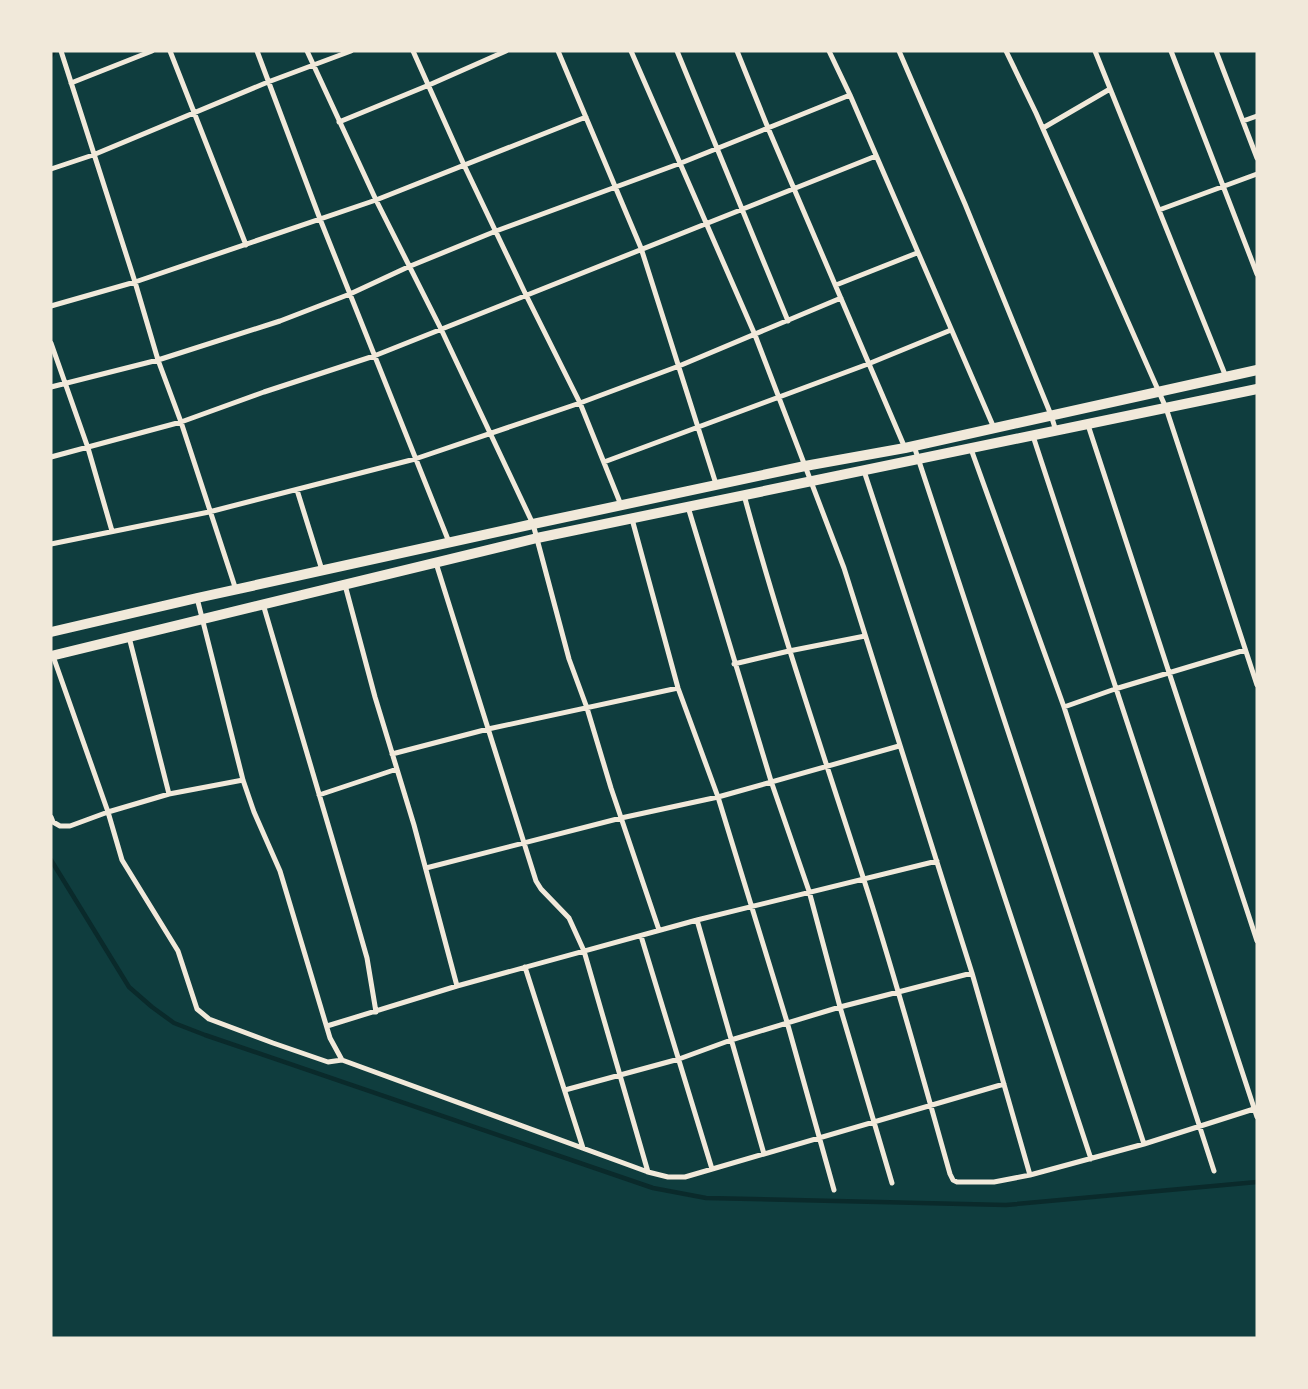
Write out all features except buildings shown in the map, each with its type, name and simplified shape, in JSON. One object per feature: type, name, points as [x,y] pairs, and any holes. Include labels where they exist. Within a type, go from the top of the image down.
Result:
[{"type":"main road","points":[[51,632],[449,542],[716,484],[910,447],[1257,370]]},
{"type":"main road","points":[[52,656],[537,538],[1257,390]]},
{"type":"street","points":[[61,51],[158,360],[181,422],[236,590]]},
{"type":"street","points":[[71,83],[152,51]]},
{"type":"street","points":[[170,51],[246,245]]},
{"type":"street","points":[[257,51],[320,219],[449,542]]},
{"type":"street","points":[[307,51],[376,200],[441,329],[534,524],[569,659],[659,930]]},
{"type":"street","points":[[51,169],[93,155],[268,82],[351,51]]},
{"type":"street","points":[[414,51],[464,165],[580,403],[621,505]]},
{"type":"street","points":[[339,122],[506,51]]},
{"type":"street","points":[[558,51],[641,248],[716,484]]},
{"type":"street","points":[[631,51],[755,335],[844,568],[972,973],[1030,1176]]},
{"type":"street","points":[[676,51],[788,321]]},
{"type":"street","points":[[737,51],[868,364],[910,447],[919,460],[1144,1144]]},
{"type":"street","points":[[830,51],[994,428]]},
{"type":"street","points":[[899,51],[965,204],[1056,431]]},
{"type":"street","points":[[1006,51],[1043,128],[1166,408],[1257,685]]},
{"type":"street","points":[[1095,51],[1226,377]]},
{"type":"street","points":[[1170,51],[1257,274]]},
{"type":"street","points":[[1216,51],[1257,158]]},
{"type":"street","points":[[1043,128],[1110,89]]},
{"type":"street","points":[[51,387],[158,360],[280,321],[350,294],[408,266],[496,231],[616,188],[850,95]]},
{"type":"street","points":[[1242,121],[1257,116]]},
{"type":"street","points":[[51,306],[135,282],[376,200],[586,117]]},
{"type":"street","points":[[51,457],[181,422],[264,392],[374,356],[641,248],[876,156]]},
{"type":"street","points":[[1159,210],[1257,174]]},
{"type":"street","points":[[836,286],[918,253]]},
{"type":"street","points":[[51,544],[209,512],[415,459],[580,403],[679,366],[841,298]]},
{"type":"street","points":[[604,462],[868,364],[951,330]]},
{"type":"street","points":[[51,343],[88,448],[112,531]]},
{"type":"street","points":[[1088,425],[1257,941]]},
{"type":"street","points":[[1033,436],[1257,1117]]},
{"type":"street","points":[[972,449],[1064,707],[1214,1171]]},
{"type":"street","points":[[864,472],[1091,1159]]},
{"type":"street","points":[[297,490],[322,571]]},
{"type":"street","points":[[744,495],[767,581],[863,878],[950,1174],[954,1181],[994,1182],[1030,1176],[1144,1144],[1255,1109]]},
{"type":"street","points":[[688,507],[734,664],[771,781],[809,891],[840,1007],[892,1183]]},
{"type":"street","points":[[632,518],[678,688],[718,797],[787,1022],[834,1190]]},
{"type":"street","points":[[436,563],[536,881],[541,889],[569,918],[584,951],[648,1172]]},
{"type":"street","points":[[344,585],[426,868],[457,986]]},
{"type":"street","points":[[197,598],[243,780],[254,812],[280,871],[326,1026],[342,1060]]},
{"type":"street","points":[[263,604],[367,958],[376,1012]]},
{"type":"street","points":[[734,664],[789,650],[865,636]]},
{"type":"street","points":[[129,637],[169,794]]},
{"type":"street","points":[[1064,707],[1115,689],[1245,650]]},
{"type":"street","points":[[52,656],[108,812],[122,860],[178,951],[197,1009],[209,1019],[328,1062],[342,1060],[648,1172],[668,1177],[685,1178],[1004,1084]]},
{"type":"street","points":[[392,754],[488,729],[678,688]]},
{"type":"street","points":[[426,868],[621,818],[718,797],[899,746]]},
{"type":"street","points":[[319,795],[397,769]]},
{"type":"street","points":[[51,817],[53,822],[60,826],[70,826],[108,812],[169,794],[243,780]]},
{"type":"street","points":[[326,1026],[457,986],[659,930],[809,891],[937,861]]},
{"type":"street","points":[[697,920],[764,1154]]},
{"type":"street","points":[[641,936],[712,1169]]},
{"type":"street","points":[[525,967],[583,1148]]},
{"type":"street","points":[[565,1090],[679,1059],[787,1022],[972,973]]},
{"type":"waterway","points":[[51,56],[54,51]]},
{"type":"waterway","points":[[51,860],[129,987],[174,1023],[653,1188],[706,1198],[1006,1205],[1257,1182]]}]
